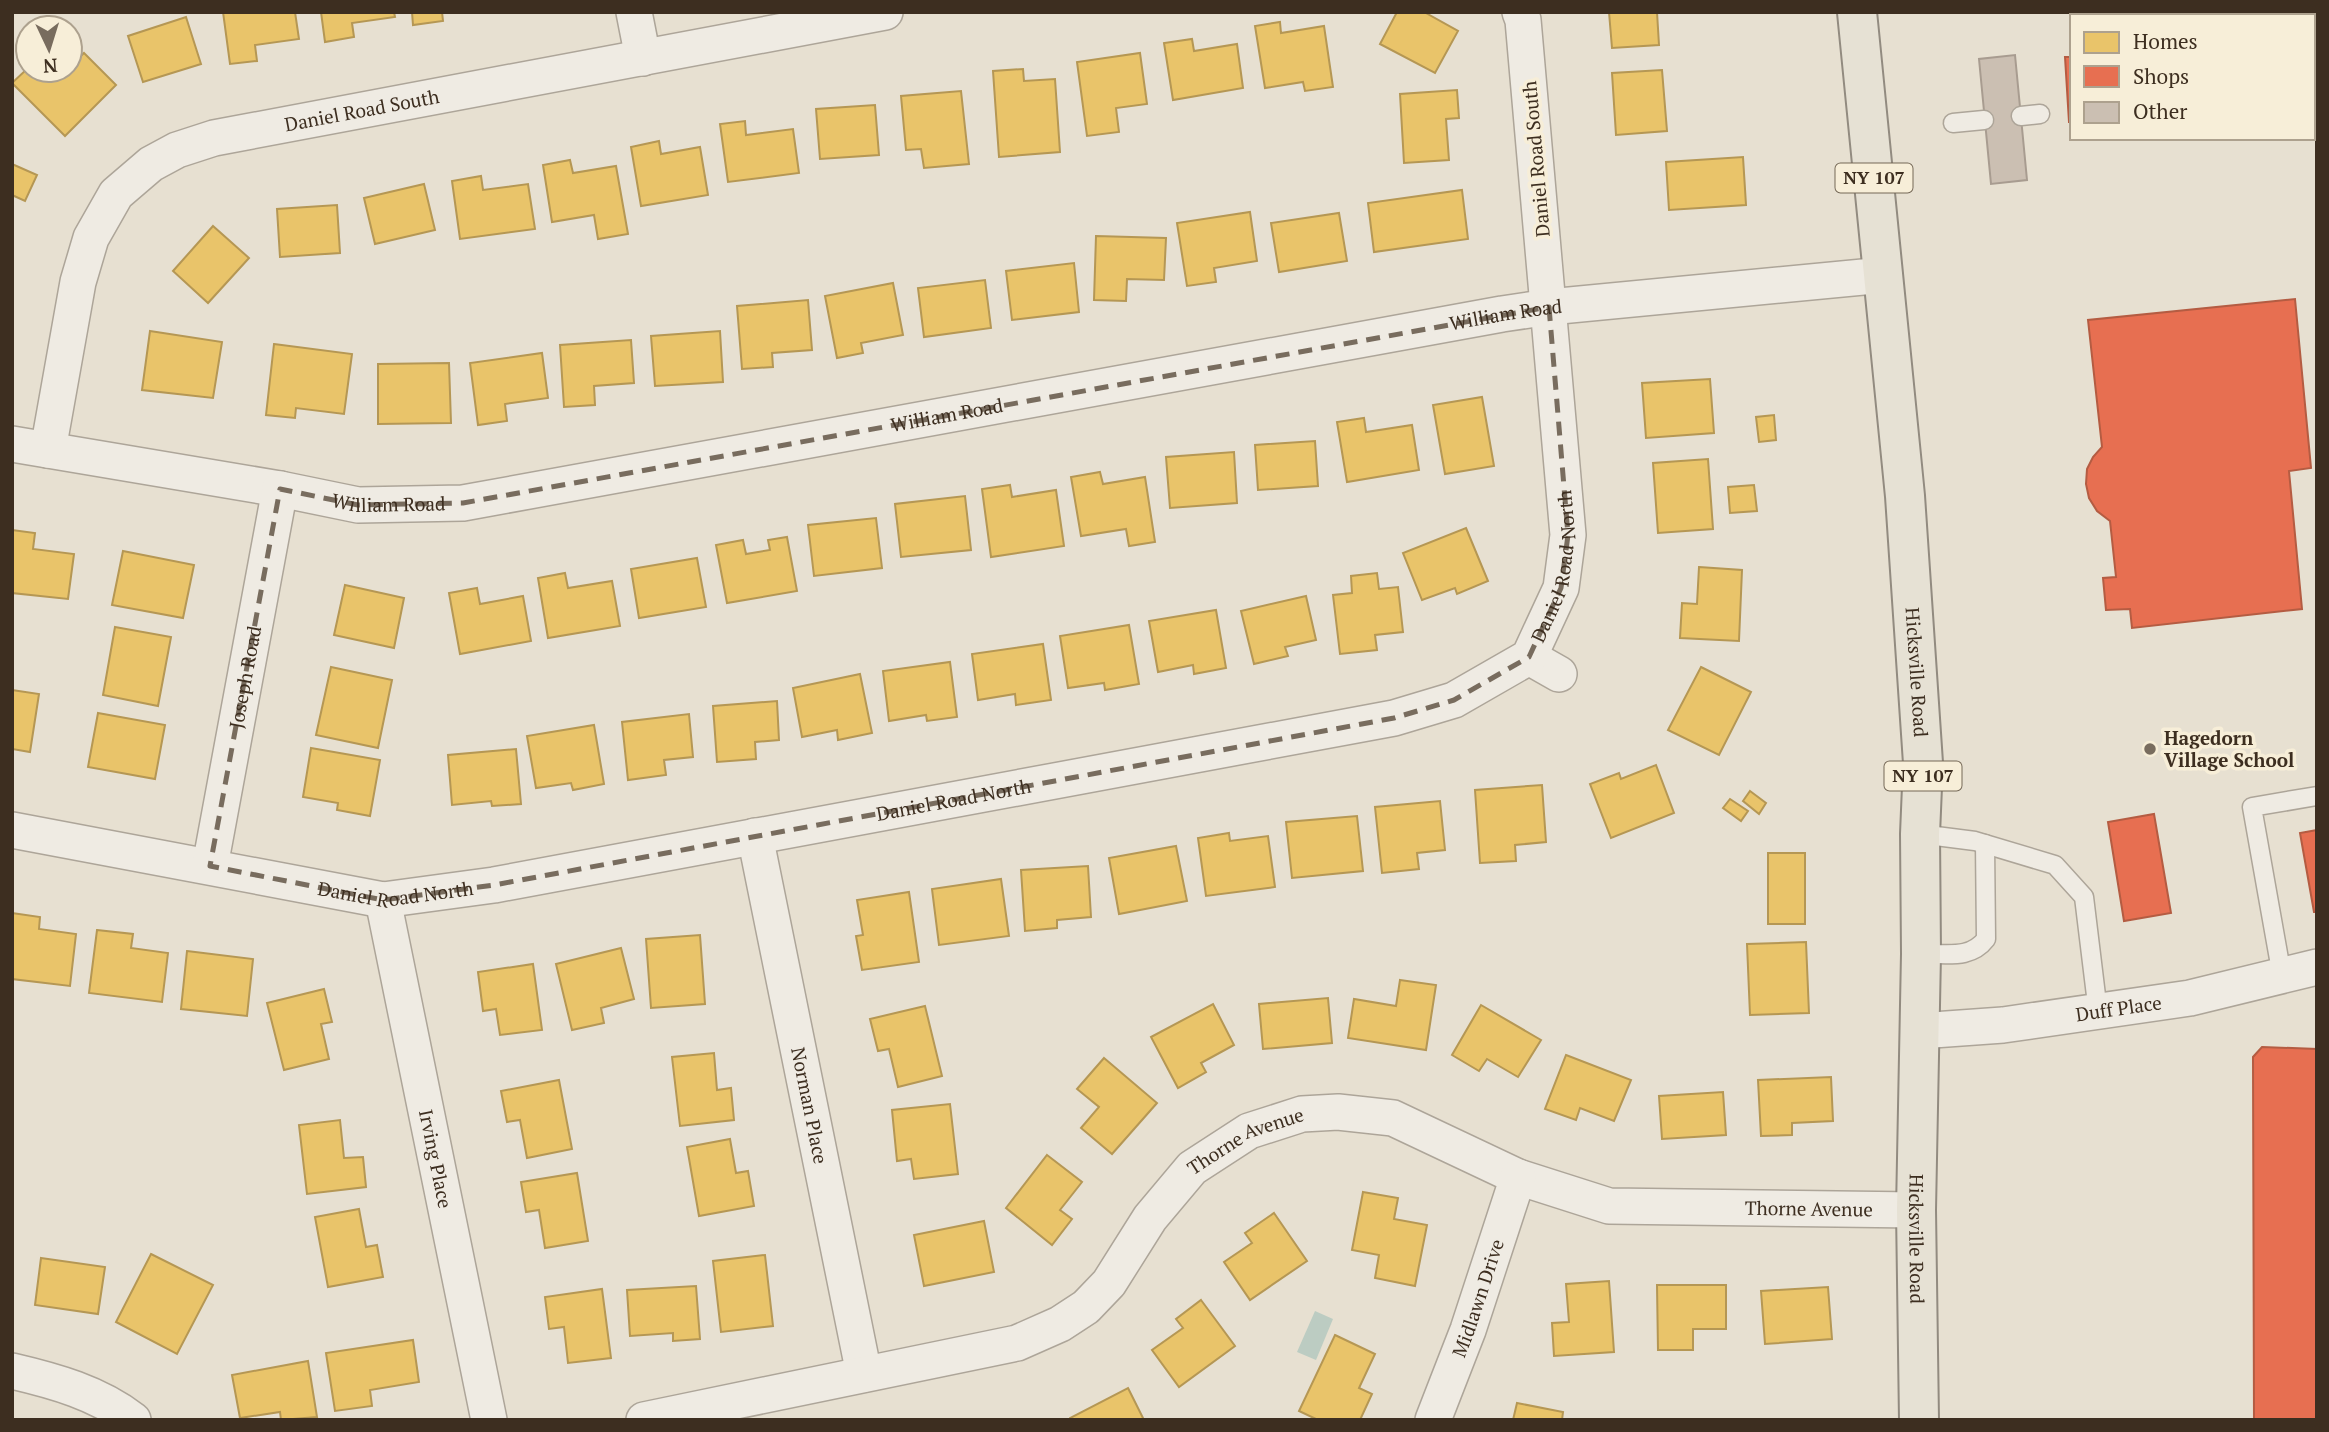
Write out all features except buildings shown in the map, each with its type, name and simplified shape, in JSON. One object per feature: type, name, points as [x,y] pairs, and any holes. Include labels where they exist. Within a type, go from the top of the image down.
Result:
[{"type":"main road","name":"Hicksville Road","points":[[1857,12],[1905,496],[1922,750],[1916,1210],[1919,1420]]},
{"type":"street","points":[[634,12],[643,58]]},
{"type":"street","name":"Daniel Road South","points":[[48,450],[78,282],[90,238],[116,194],[150,164],[177,150],[214,138],[885,12]]},
{"type":"street","name":"Daniel Road South","points":[[1520,12],[1523,20],[1549,307]]},
{"type":"street","name":"William Road","points":[[12,444],[280,489],[358,505],[463,503],[1549,307],[1884,275]]},
{"type":"street","name":"Daniel Road North","points":[[12,830],[383,900],[494,885],[1394,718],[1454,700],[1529,657],[1561,588],[1568,535],[1549,307]]},
{"type":"street","name":"Joseph Road","points":[[210,866],[280,489]]},
{"type":"street","points":[[1529,657],[1559,674]]},
{"type":"street","name":"Norman Place","points":[[755,836],[864,1374]]},
{"type":"street","name":"Irving Place","points":[[383,900],[489,1420]]},
{"type":"street","name":"Duff Place","points":[[1919,1043],[2003,1025],[2190,998],[2317,967]]},
{"type":"street","name":"Thorne Avenue","points":[[644,1420],[1017,1343],[1060,1324],[1087,1307],[1109,1283],[1150,1218],[1192,1168],[1249,1131],[1302,1114],[1338,1112],[1393,1118],[1518,1177],[1609,1206],[1916,1210]]},
{"type":"street","name":"Midlawn Drive","points":[[1433,1420],[1468,1329],[1518,1177]]},
{"type":"street","points":[[12,1371],[61,1382],[120,1410],[133,1420]]},
{"type":"lane","points":[[2021,116],[2040,114]]},
{"type":"lane","points":[[1952,123],[1984,120]]},
{"type":"lane","points":[[2282,976],[2252,807],[2317,796]]},
{"type":"lane","points":[[1920,834],[1984,844],[2055,865],[2084,897],[2098,1012]]},
{"type":"lane","points":[[1921,954],[1968,953],[1978,950],[1986,939],[1984,844]]},
{"type":"highlighted area","points":[[1549,307],[1568,535],[1561,588],[1529,657],[1454,700],[1394,718],[494,885],[383,900],[210,866],[280,489],[358,505],[463,503]]},
{"type":"shaded area","points":[[1315,1311],[1333,1319],[1316,1360],[1297,1352]]},
{"type":"place","name":"Hagedorn Village School","points":[[2150,749]]}]
